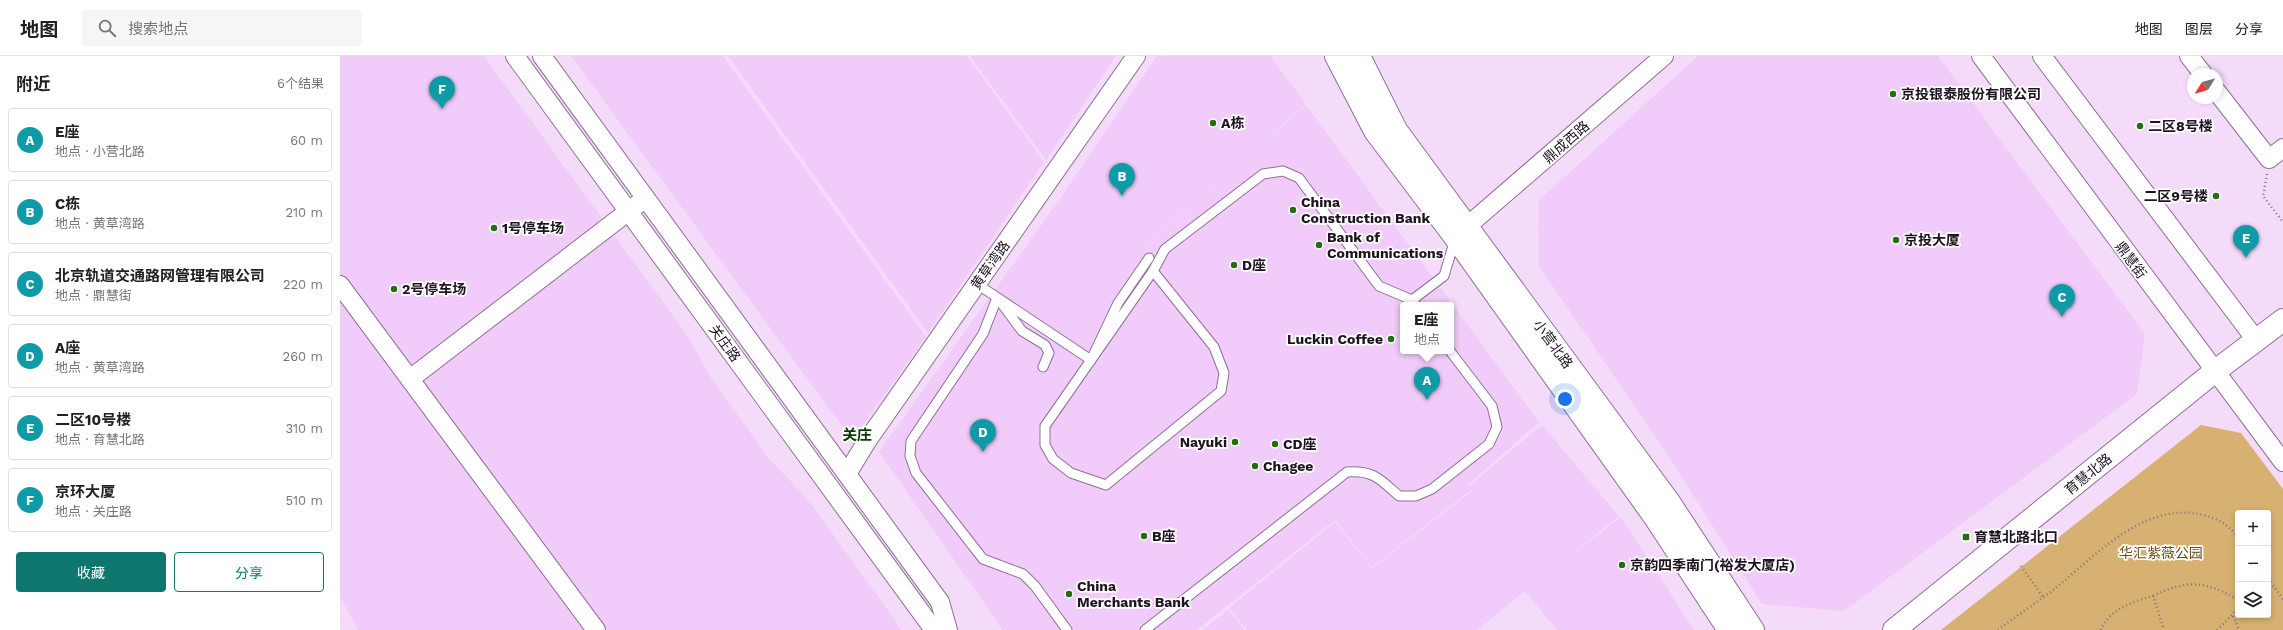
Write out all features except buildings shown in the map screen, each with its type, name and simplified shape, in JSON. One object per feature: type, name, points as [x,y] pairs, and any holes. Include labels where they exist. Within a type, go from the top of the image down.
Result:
[{"type":"street","name":"关庄路","points":[[515,56],[934,630]]},
{"type":"street","name":"关庄路","points":[[542,56],[940,602],[948,630]]},
{"type":"street","name":"黄草湾路","points":[[847,474],[867,441],[1136,56]]},
{"type":"street","name":"小营北路","points":[[1336,56],[1375,131],[1461,232],[1669,502],[1753,630]]},
{"type":"street","name":"小营北路","points":[[1359,56],[1396,130],[1461,232],[1654,516],[1729,630]]},
{"type":"street","name":"鼎成西路","points":[[1461,232],[1664,56]]},
{"type":"street","name":"鼎慧街","points":[[1981,56],[2214,372],[2283,462]]},
{"type":"street","points":[[2042,56],[2256,340]]},
{"type":"street","points":[[2189,56],[2198,68]]},
{"type":"street","points":[[2223,100],[2269,159],[2283,148]]},
{"type":"street","points":[[410,379],[646,198]]},
{"type":"street","points":[[343,295],[410,379],[596,630]]},
{"type":"street","name":"育慧北路","points":[[1894,630],[2214,372],[2283,320]]},
{"type":"lane","points":[[1152,271],[1214,347],[1224,373],[1221,391],[1106,485],[1071,473],[1053,459],[1045,445],[1045,426],[1152,271],[1165,249],[1263,174],[1283,171],[1298,178],[1379,286],[1412,302]]},
{"type":"lane","points":[[1415,302],[1444,276],[1461,232]]},
{"type":"lane","points":[[1091,360],[1118,303],[1149,258]]},
{"type":"lane","points":[[977,284],[1091,360]]},
{"type":"lane","points":[[997,298],[1022,331],[1045,345],[1049,353],[1043,367]]},
{"type":"lane","points":[[997,298],[983,334],[911,441],[910,456],[916,473],[983,560],[1023,574],[1035,586],[1068,630]]},
{"type":"lane","points":[[1145,630],[1346,472],[1362,471],[1378,478],[1399,496],[1416,496],[1432,489],[1489,444],[1497,427],[1492,406],[1452,354]]},
{"type":"path","points":[[2269,159],[2263,196],[2283,222]]},
{"type":"path","points":[[1998,630],[2043,597],[2111,541],[2144,522],[2162,515],[2178,512],[2197,514],[2215,518],[2229,526],[2235,533]]},
{"type":"path","points":[[2022,566],[2043,597]]},
{"type":"path","points":[[2101,630],[2102,625],[2120,609],[2135,600],[2153,596],[2183,584],[2211,586],[2235,599]]},
{"type":"path","points":[[2271,584],[2283,599]]},
{"type":"path","points":[[2153,596],[2164,630]]},
{"type":"path","points":[[2217,630],[2235,612]]},
{"type":"path","points":[[2233,616],[2238,630]]},
{"type":"shaded area","points":[[340,56],[484,56],[689,338],[711,378],[770,460],[806,497],[902,630],[358,630],[340,596]]},
{"type":"shaded area","points":[[571,56],[723,56],[926,337],[852,440]]},
{"type":"shaded area","points":[[728,56],[967,56],[1044,162],[928,333]]},
{"type":"shaded area","points":[[970,56],[1116,56],[1046,160]]},
{"type":"shaded area","points":[[1157,56],[1270,56],[1306,104],[1111,277],[1306,105],[1451,302],[1400,302],[1400,354],[1454,354],[1454,306],[1539,422],[1468,485],[1471,490],[1372,567],[1335,520],[1197,630],[1003,630],[879,452],[1045,220]]},
{"type":"shaded area","name":"京投大厦","points":[[1698,56],[1938,56],[2145,334],[2137,394],[1844,611],[1762,604],[1667,454],[1539,266],[1538,201]]},
{"type":"shaded area","points":[[1542,425],[1619,516],[1562,562],[1621,517],[1694,630],[1557,630],[1525,591],[1477,630],[1247,630],[1229,608],[1335,522],[1372,568],[1472,491],[1469,486]]},
{"type":"shaded area","points":[[1228,610],[1245,630],[1203,630]]},
{"type":"green space","name":"华汇紫薇公园","points":[[2201,425],[2241,433],[2283,489],[2283,630],[1941,630]]},
{"type":"place","name":"京投银泰股份有限公司","points":[[1893,94]]},
{"type":"place","name":"京环大厦","points":[[442,109]]},
{"type":"place","name":"A栋","points":[[1213,123]]},
{"type":"place","name":"二区8号楼","points":[[2140,126]]},
{"type":"place","name":"C栋","points":[[1122,196]]},
{"type":"place","name":"二区9号楼","points":[[2216,196]]},
{"type":"place","name":"China Construction Bank","points":[[1293,210]]},
{"type":"place","name":"1号停车场","points":[[494,228]]},
{"type":"place","name":"京投大厦","points":[[1896,240]]},
{"type":"place","name":"Bank of Communications","points":[[1319,245]]},
{"type":"place","name":"二区10号楼","points":[[2246,258]]},
{"type":"place","name":"D座","points":[[1234,265]]},
{"type":"place","name":"2号停车场","points":[[394,289]]},
{"type":"place","name":"北京轨道交通路网管理有限公司","points":[[2062,317]]},
{"type":"place","name":"Luckin Coffee","points":[[1391,339]]},
{"type":"place","name":"E座","points":[[1427,400]]},
{"type":"place","name":"Nayuki","points":[[1235,442]]},
{"type":"place","name":"CD座","points":[[1275,444]]},
{"type":"place","name":"A座","points":[[983,452]]},
{"type":"place","name":"Chagee","points":[[1255,466]]},
{"type":"place","name":"B座","points":[[1144,536]]},
{"type":"place","name":"育慧北路北口","points":[[1966,537]]},
{"type":"place","name":"京韵四季南门(裕发大厦店)","points":[[1622,565]]},
{"type":"place","name":"China Merchants Bank","points":[[1069,594]]},
{"type":"district","name":"关庄","points":[[857,435]]}]
